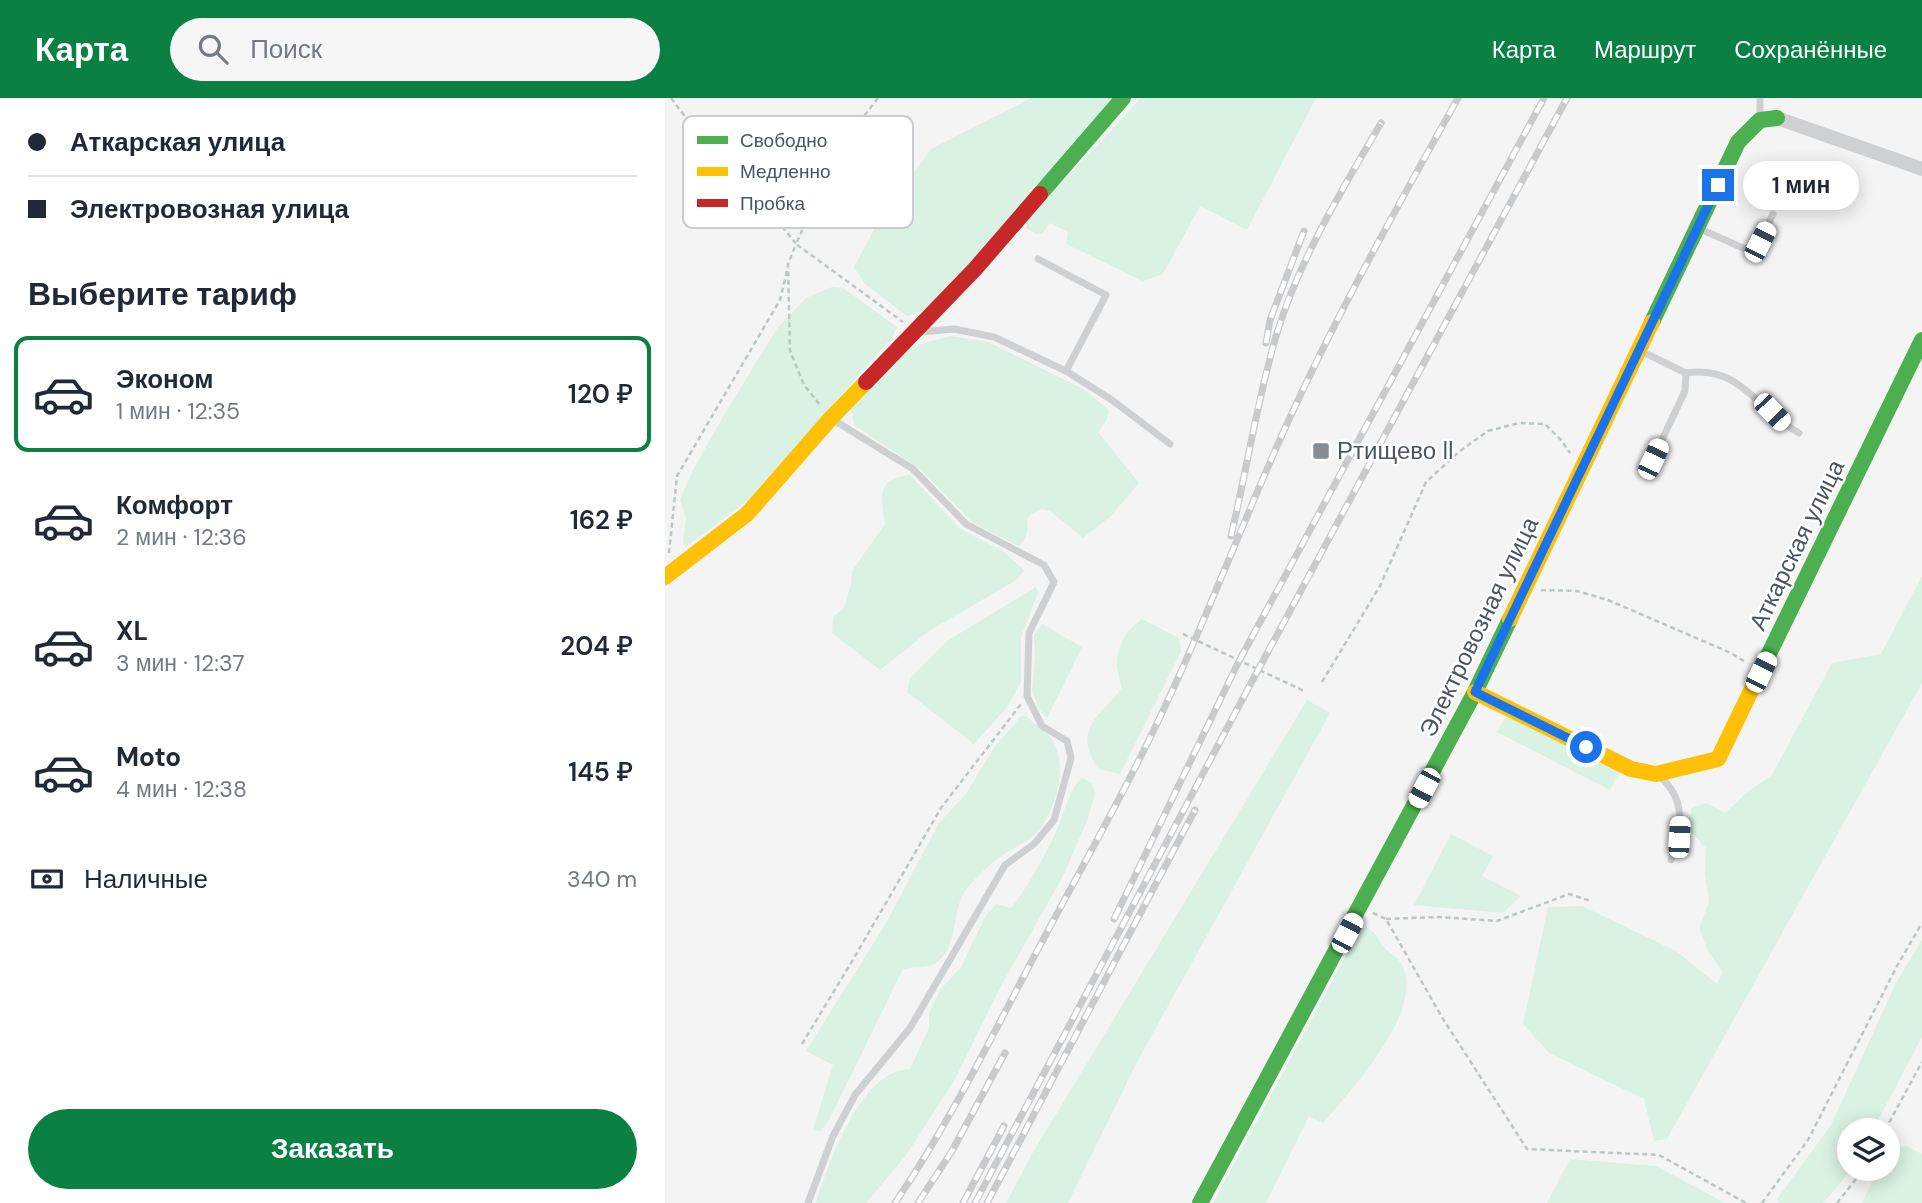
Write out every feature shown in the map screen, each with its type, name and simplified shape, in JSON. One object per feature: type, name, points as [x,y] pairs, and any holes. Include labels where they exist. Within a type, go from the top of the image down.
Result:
[{"type":"street","points":[[666,576],[747,514],[831,418],[975,269],[1123,98]]},
{"type":"street","points":[[1760,120],[1777,118],[1922,169]]},
{"type":"street","name":"Электровозная улица","points":[[1200,1203],[1475,692],[1738,142],[1760,120]]},
{"type":"street","name":"Аткарская улица","points":[[1475,692],[1631,769],[1656,774],[1718,759],[1922,340]]},
{"type":"lane","points":[[1760,98],[1760,120]]},
{"type":"lane","points":[[1697,228],[1745,249],[1760,242],[1773,214]]},
{"type":"lane","points":[[1038,259],[1106,295],[1066,371]]},
{"type":"lane","points":[[916,332],[954,329],[994,337],[1066,371],[1112,400],[1170,444]]},
{"type":"lane","points":[[1639,350],[1686,373],[1705,370],[1742,385],[1784,426],[1799,433]]},
{"type":"lane","points":[[1653,459],[1685,391],[1686,373]]},
{"type":"lane","points":[[808,1203],[833,1136],[855,1095],[910,1027],[1005,865],[1034,844],[1054,820],[1071,758],[1067,741],[1042,726],[1027,696],[1030,633],[1054,582],[1044,565],[966,524],[913,469],[831,418]]},
{"type":"lane","points":[[1656,774],[1670,785],[1681,814],[1679,837],[1671,860]]},
{"type":"path","points":[[671,98],[684,116]]},
{"type":"path","points":[[864,116],[878,98]]},
{"type":"path","points":[[783,228],[796,244],[916,332]]},
{"type":"path","points":[[666,576],[677,475],[780,300],[788,264],[803,228]]},
{"type":"path","points":[[788,264],[790,351],[804,385],[831,418]]},
{"type":"path","points":[[1322,682],[1380,586],[1426,482],[1460,450],[1488,431],[1519,423],[1545,425],[1561,440],[1581,470]]},
{"type":"path","points":[[1524,590],[1577,591],[1608,600],[1731,653],[1761,672]]},
{"type":"path","points":[[1183,634],[1304,691]]},
{"type":"path","points":[[802,1044],[941,808],[1027,696]]},
{"type":"path","points":[[1360,908],[1386,919],[1440,917],[1497,921],[1569,894],[1591,901]]},
{"type":"path","points":[[1386,919],[1443,1018],[1527,1149],[1659,1155],[1746,1203]]},
{"type":"path","points":[[1762,1203],[1808,1140],[1897,966],[1922,923]]},
{"type":"path","points":[[1892,1118],[1922,1062]]},
{"type":"path","points":[[1837,1203],[1854,1181]]},
{"type":"green space","points":[[1031,98],[1116,98],[929,309],[907,316],[865,284],[854,267],[875,228],[913,228],[913,174],[931,149]]},
{"type":"green space","points":[[1141,98],[1316,98],[1247,230],[1200,206],[1163,274],[1143,281],[1066,244],[1068,232],[1050,223],[1042,234],[1036,234],[1026,228],[1026,221]]},
{"type":"green space","points":[[832,287],[843,288],[897,327],[891,339],[748,500],[686,547],[683,543],[686,519],[680,500],[693,470],[721,420],[778,327],[806,298]]},
{"type":"green space","points":[[950,336],[988,342],[1083,389],[1109,410],[1106,421],[1098,432],[1139,483],[1111,516],[1083,538],[1050,511],[1042,509],[1028,517],[1026,536],[1019,546],[973,523],[920,469],[854,425],[851,407],[910,347]]},
{"type":"green space","points":[[910,475],[959,528],[1004,552],[1024,570],[1018,579],[929,631],[880,670],[832,633],[833,617],[844,608],[852,571],[885,524],[883,490],[891,480]]},
{"type":"green space","points":[[1922,576],[1922,683],[1667,1139],[1654,1141],[1644,1099],[1549,1053],[1523,1024],[1548,907],[1582,906],[1676,951],[1717,984],[1723,972],[1708,951],[1699,928],[1709,902],[1705,874],[1706,848],[1687,828],[1692,808],[1706,803],[1725,813],[1746,793],[1772,775],[1832,663],[1881,654]]},
{"type":"green space","points":[[1036,587],[1038,593],[1021,637],[1021,682],[1008,706],[974,744],[907,692],[910,678],[947,641]]},
{"type":"green space","points":[[1142,619],[1179,638],[1181,651],[1120,774],[1098,769],[1091,755],[1088,733],[1097,717],[1121,689],[1117,667],[1120,645],[1131,628]]},
{"type":"green space","points":[[1042,624],[1082,647],[1047,718],[1039,709],[1032,690],[1034,635]]},
{"type":"green space","points":[[1307,700],[1330,713],[1137,1062],[1068,1203],[1006,1203],[1032,1154]]},
{"type":"green space","points":[[1507,715],[1620,771],[1610,790],[1497,732]]},
{"type":"green space","points":[[1021,716],[1026,716],[1048,735],[1057,751],[1060,775],[1050,812],[1034,835],[998,858],[967,888],[958,907],[948,949],[942,958],[931,965],[903,969],[829,1120],[821,1131],[813,1130],[833,1065],[806,1051],[885,925],[939,823],[966,794],[993,749]]},
{"type":"green space","points":[[1082,778],[1092,783],[1095,794],[1087,821],[1063,876],[1001,986],[955,1079],[907,1154],[866,1203],[816,1203],[829,1165],[849,1121],[876,1085],[892,1073],[910,1069],[929,1028],[929,1013],[940,990],[961,967],[985,917],[996,904],[1011,908],[1024,890],[1056,832],[1073,789]]},
{"type":"green space","points":[[1451,834],[1493,856],[1482,876],[1521,896],[1503,913],[1414,905]]},
{"type":"green space","points":[[1366,927],[1402,965],[1407,983],[1404,1004],[1395,1026],[1366,1071],[1323,1123],[1309,1116],[1266,1203],[1213,1203],[1357,935]]},
{"type":"green space","points":[[1922,940],[1922,1037],[1879,1118],[1837,1118],[1837,1181],[1842,1181],[1823,1203],[1780,1203],[1777,1199],[1831,1125],[1897,981]]},
{"type":"green space","points":[[1906,1146],[1922,1154],[1922,1203],[1862,1203],[1872,1181],[1900,1181],[1900,1147]]},
{"type":"green space","points":[[1570,1159],[1656,1166],[1725,1203],[1547,1203]]},
{"type":"railway","points":[[895,1203],[969,1080],[1134,770],[1183,668],[1302,392],[1366,265],[1458,98]]},
{"type":"railway","points":[[1114,919],[1239,661],[1544,98]]},
{"type":"railway","points":[[975,1203],[1258,670],[1567,98]]},
{"type":"railway","points":[[1231,536],[1264,384],[1286,305],[1323,225],[1381,123]]},
{"type":"railway","points":[[1266,343],[1270,320],[1304,231]]},
{"type":"railway","points":[[987,1203],[1195,810]]},
{"type":"railway","points":[[918,1203],[952,1151],[1005,1053]]},
{"type":"railway","points":[[963,1203],[1004,1126]]},
{"type":"traffic: fast","points":[[1040,194],[1123,98]]},
{"type":"traffic: fast","points":[[1652,322],[1738,142],[1760,120],[1777,118]]},
{"type":"traffic: fast","points":[[1762,668],[1922,340]]},
{"type":"traffic: fast","points":[[1200,1203],[1475,692],[1510,619]]},
{"type":"traffic: slow","points":[[1510,619],[1652,322]]},
{"type":"traffic: slow","points":[[665,577],[747,514],[866,382]]},
{"type":"traffic: slow","points":[[1475,692],[1631,769],[1656,774],[1718,759],[1762,668]]},
{"type":"traffic: jam","points":[[866,382],[975,269],[1040,194]]},
{"type":"place","name":"Ртищево II","points":[[1321,451]]},
{"type":"route","points":[[1586,747],[1475,692],[1718,185]]}]
